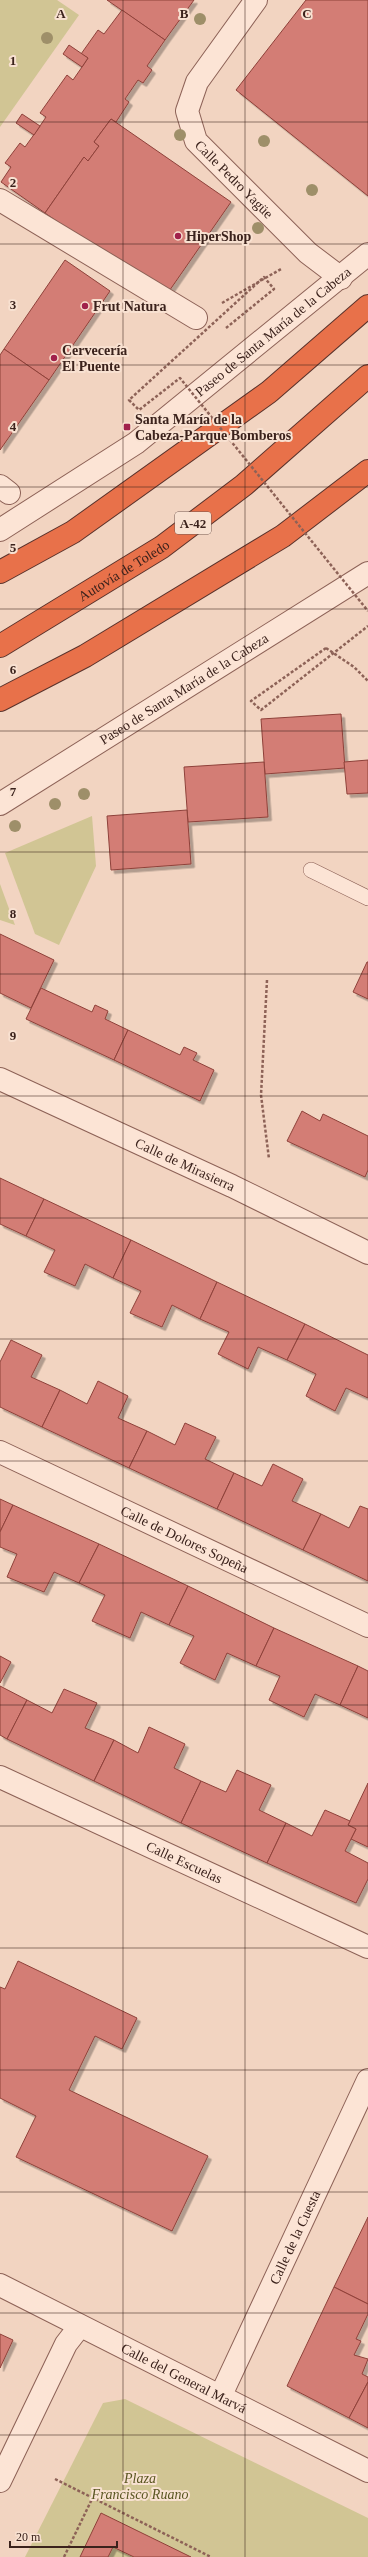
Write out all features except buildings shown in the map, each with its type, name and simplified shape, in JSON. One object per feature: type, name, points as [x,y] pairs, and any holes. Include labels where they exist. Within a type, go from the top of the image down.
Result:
[{"type":"highway","points":[[0,572],[73,532],[269,392],[368,306]]},
{"type":"highway","name":"Autovía de Toledo","points":[[0,646],[162,547],[244,485],[368,376]]},
{"type":"highway","points":[[0,700],[85,656],[284,536],[368,471]]},
{"type":"street","name":"Calle Pedro Yagüe","points":[[256,0],[197,82],[187,111],[196,141],[308,253],[341,278]]},
{"type":"street","points":[[0,200],[196,318]]},
{"type":"street","name":"Paseo de Santa María de la Cabeza","points":[[0,530],[136,443],[341,278],[368,254]]},
{"type":"street","name":"Paseo de Santa María de la Cabeza","points":[[0,804],[368,574]]},
{"type":"street","name":"Calle de Mirasierra","points":[[0,1079],[232,1186],[368,1253]]},
{"type":"street","name":"Calle de Dolores Sopeña","points":[[0,1452],[368,1626]]},
{"type":"street","name":"Calle Escuelas","points":[[0,1777],[368,1947]]},
{"type":"street","name":"Calle de la Cuesta","points":[[221,2395],[368,2080]]},
{"type":"street","name":"Calle del General Marvá","points":[[0,2285],[221,2395],[368,2471]]},
{"type":"street","points":[[0,2480],[66,2344],[80,2326]]},
{"type":"lane","points":[[311,870],[368,898]]},
{"type":"path","points":[[196,318],[284,268]]},
{"type":"path","points":[[196,318],[226,328],[274,289],[264,277],[129,400],[139,410],[180,378],[368,611]]},
{"type":"path","points":[[368,626],[261,710],[251,701],[326,648],[354,667],[368,681]]},
{"type":"path","points":[[267,980],[261,1096],[269,1159]]},
{"type":"path","points":[[55,2479],[92,2499],[211,2557]]},
{"type":"path","points":[[64,2557],[92,2499]]},
{"type":"green space","points":[[0,0],[57,0],[79,15],[0,127]]},
{"type":"green space","points":[[92,816],[96,866],[59,945],[35,934],[5,853]]},
{"type":"green space","points":[[0,884],[15,925],[0,920]]},
{"type":"green space","name":"Plaza Francisco Ruano","points":[[125,2399],[368,2518],[368,2557],[25,2557],[103,2403]]},
{"type":"place","name":"HiperShop","points":[[178,236]]},
{"type":"place","name":"Frut Natura","points":[[85,306]]},
{"type":"place","name":"Cervecería El Puente","points":[[54,358]]},
{"type":"place","name":"Santa María de la Cabeza-Parque Bomberos","points":[[127,427]]}]
